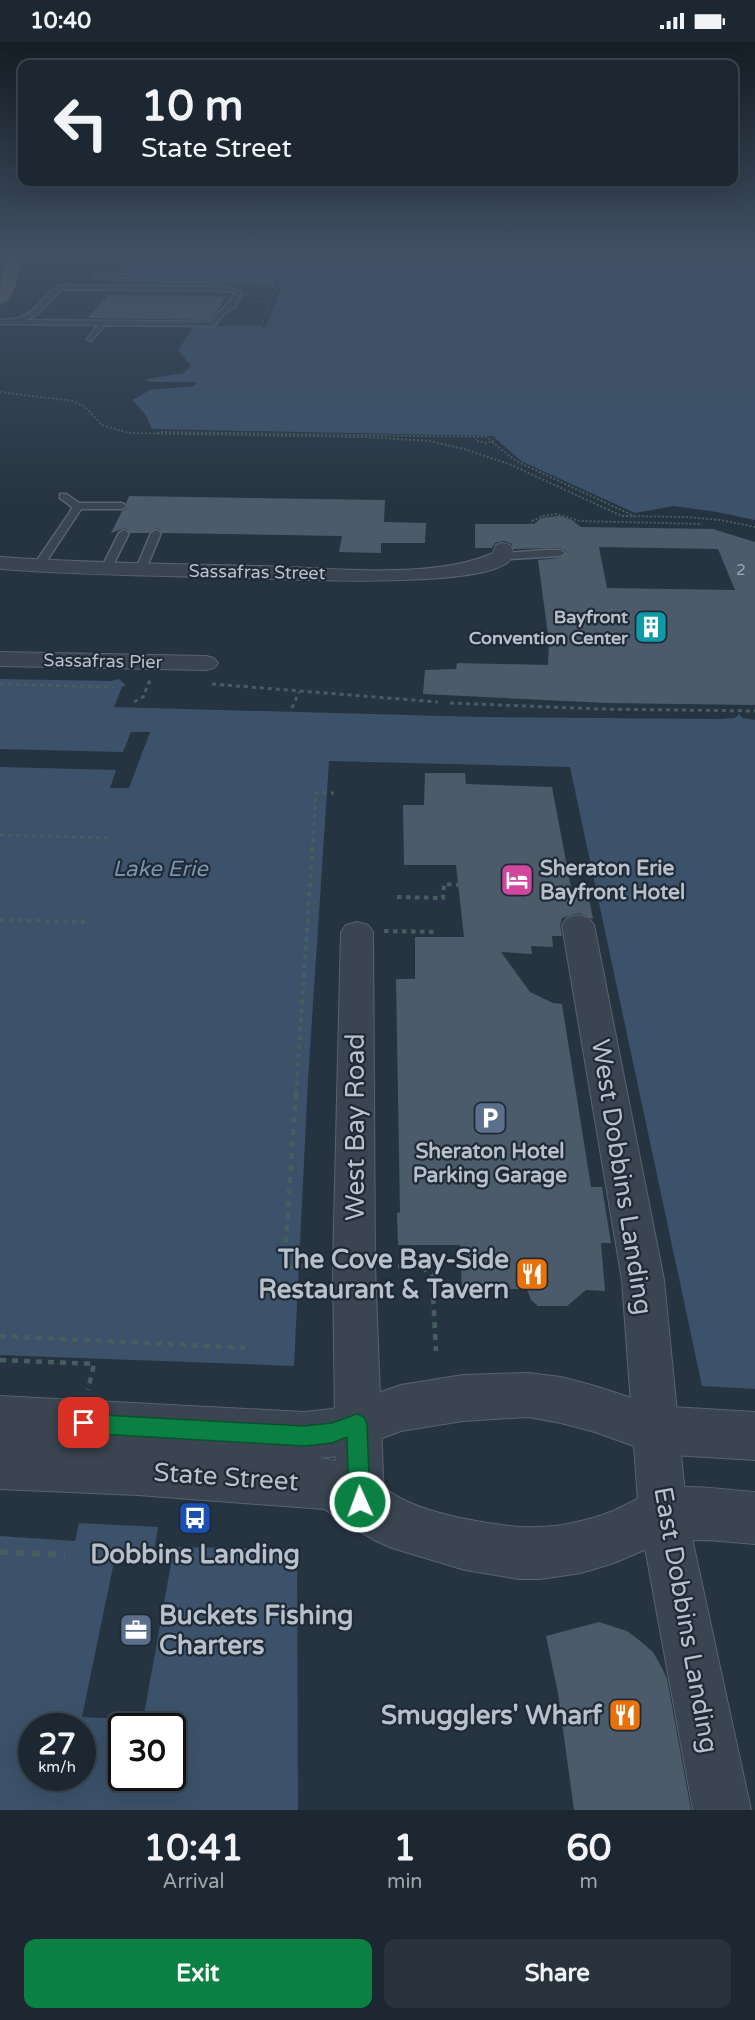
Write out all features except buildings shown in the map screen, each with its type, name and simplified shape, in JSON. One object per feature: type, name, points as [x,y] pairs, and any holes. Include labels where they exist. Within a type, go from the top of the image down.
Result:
[{"type":"street","name":"Sassafras Street","points":[[0,563],[141,569],[414,574],[486,565],[503,552]]},
{"type":"street","name":"Sassafras Pier","points":[[0,659],[205,673]]},
{"type":"street","name":"West Dobbins Landing","points":[[578,925],[642,1280],[656,1430]]},
{"type":"street","name":"West Bay Road","points":[[360,1502],[354,1266],[368,931]]},
{"type":"street","name":"State Street","points":[[0,1419],[304,1436],[332,1433],[401,1408],[463,1398],[528,1395],[561,1400],[595,1409],[656,1430],[755,1436]]},
{"type":"street","name":"East Dobbins Landing","points":[[656,1430],[663,1515],[722,1810]]},
{"type":"street","name":"State Street","points":[[0,1464],[138,1470],[331,1484],[392,1522],[429,1535],[489,1549],[519,1553],[540,1553],[581,1547],[614,1537],[663,1515],[708,1514],[755,1518]]},
{"type":"lane","points":[[63,496],[76,506],[122,506]]},
{"type":"lane","points":[[38,566],[75,512],[76,506]]},
{"type":"lane","points":[[106,568],[124,533]]},
{"type":"lane","points":[[141,569],[156,533]]},
{"type":"lane","points":[[503,552],[532,556],[543,561],[561,557]]},
{"type":"path","points":[[0,392],[66,399],[85,407],[98,422],[110,429],[129,433],[359,435],[476,439],[486,437],[492,439],[492,442],[513,460],[635,516]]},
{"type":"path","points":[[398,437],[449,445],[495,459],[622,516],[700,519],[755,527]]},
{"type":"path","points":[[476,439],[478,442],[492,442]]},
{"type":"path","points":[[529,473],[537,470]]},
{"type":"path","points":[[554,484],[561,481]]},
{"type":"path","points":[[575,494],[584,492]]},
{"type":"path","points":[[604,508],[612,505]]},
{"type":"path","points":[[525,527],[531,527],[532,520],[536,518],[554,514],[580,521],[702,524]]},
{"type":"path","points":[[700,519],[704,528]]},
{"type":"path","points":[[205,673],[299,692],[438,702]]},
{"type":"path","points":[[134,702],[143,697],[151,679],[145,679]]},
{"type":"path","points":[[0,684],[113,687]]},
{"type":"path","points":[[292,708],[299,692]]},
{"type":"path","points":[[450,702],[600,709],[755,711]]},
{"type":"path","points":[[310,1266],[284,1267],[316,793],[334,793]]},
{"type":"path","points":[[0,835],[109,838]]},
{"type":"path","points":[[397,897],[443,898],[444,884],[460,885]]},
{"type":"path","points":[[0,920],[86,922]]},
{"type":"path","points":[[368,931],[438,932]]},
{"type":"path","points":[[382,1266],[422,1267],[432,1275],[436,1351]]},
{"type":"path","points":[[0,1336],[252,1348]]},
{"type":"path","points":[[0,1360],[94,1364],[88,1391]]},
{"type":"path","points":[[0,1552],[65,1555]]},
{"type":"water","points":[[187,337],[755,337],[755,520],[674,506],[635,513],[521,461],[493,436],[152,429],[145,414],[132,400],[150,390],[194,386],[197,382],[150,382],[146,379],[184,373],[191,366],[178,350]]},
{"type":"water","name":"Lake Erie","points":[[0,679],[111,681],[119,679],[126,685],[122,687],[114,707],[480,717],[720,719],[735,718],[739,714],[743,718],[755,720],[755,1389],[702,1386],[570,767],[329,761],[308,1080],[294,1366],[0,1355]]},
{"type":"water","points":[[79,1523],[158,1527],[154,1553],[116,1552],[83,1713],[18,1713],[18,1791],[96,1791],[96,1718],[108,1718],[108,1791],[186,1791],[186,1713],[144,1713],[174,1547],[297,1549],[298,1810],[0,1810],[0,1536],[75,1541]]},
{"type":"pier","points":[[131,732],[150,732],[129,788],[110,788],[116,770],[0,767],[0,749],[123,752]]},
{"type":"place","name":"Bayfront Convention Center","points":[[651,627]]},
{"type":"place","name":"Sheraton Erie Bayfront Hotel","points":[[517,880]]},
{"type":"place","name":"Sheraton Hotel Parking Garage","points":[[490,1118]]},
{"type":"place","name":"The Cove Bay-Side Restaurant & Tavern","points":[[532,1274]]},
{"type":"place","name":"Dobbins Landing","points":[[195,1518]]},
{"type":"place","name":"Buckets Fishing Charters","points":[[136,1630]]},
{"type":"place","name":"Smugglers' Wharf","points":[[625,1715]]},
{"type":"route","points":[[84,1423],[304,1436],[332,1433],[357,1424],[360,1502]]}]
